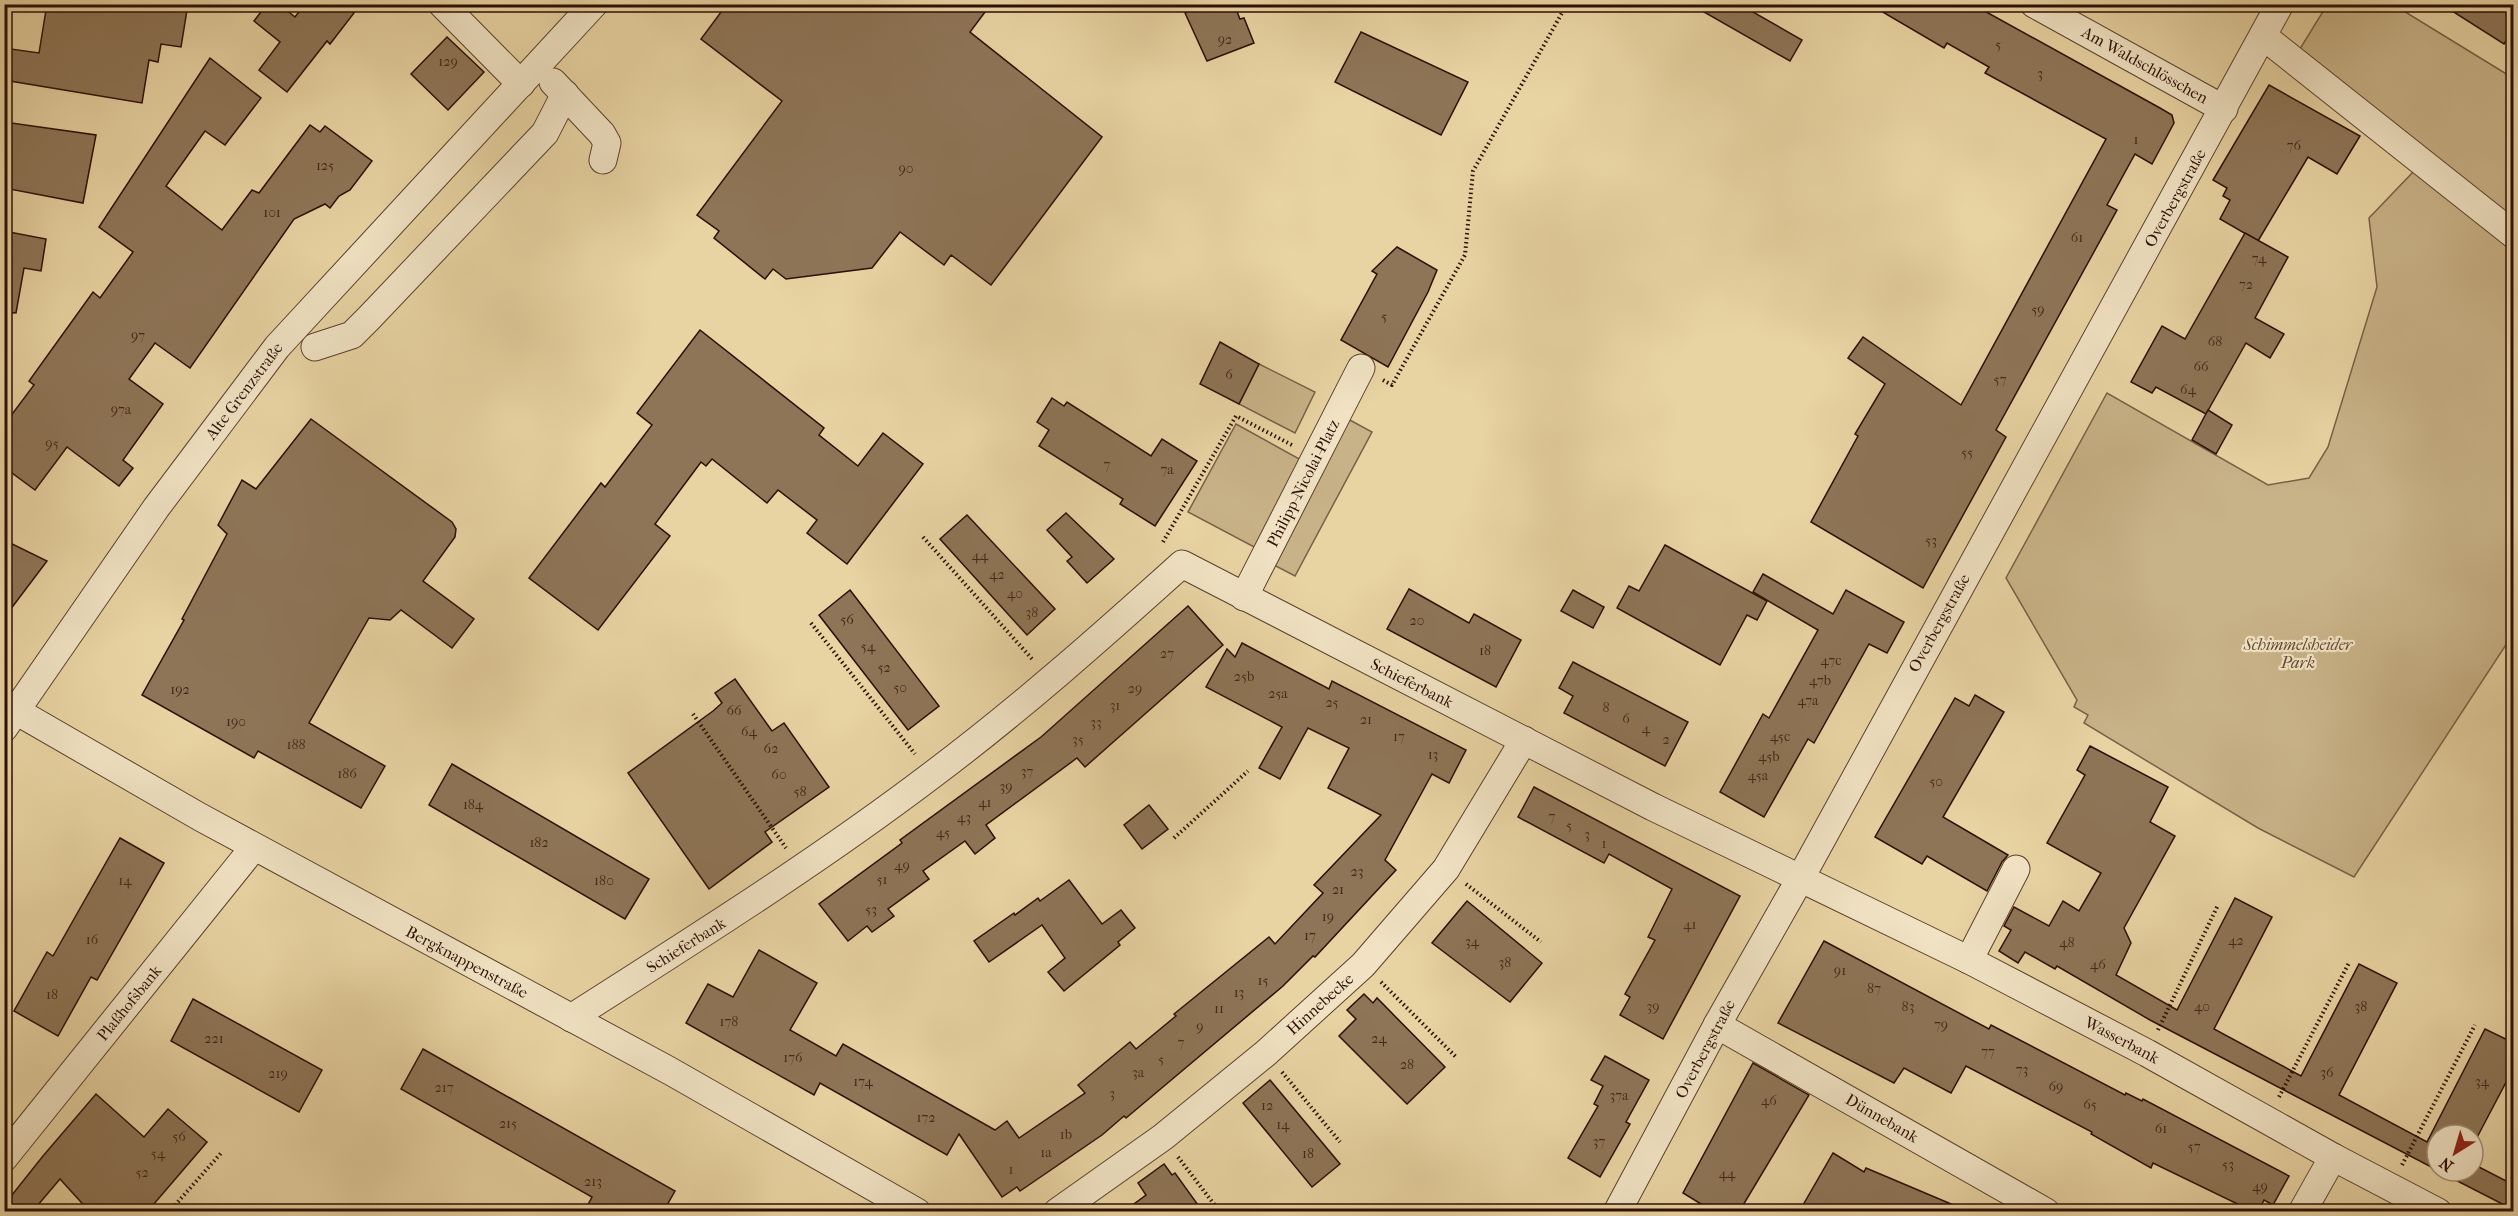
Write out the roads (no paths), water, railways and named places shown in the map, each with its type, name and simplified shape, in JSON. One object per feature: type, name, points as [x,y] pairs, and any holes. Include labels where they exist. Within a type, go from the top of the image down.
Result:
[{"type":"street","points":[[442,4],[530,75],[565,93],[602,134],[607,143],[603,160]]},
{"type":"street","name":"Alte Grenzstraße","points":[[9,715],[156,508],[277,347],[594,4]]},
{"type":"street","name":"Am Waldschlösschen","points":[[2034,4],[2224,109]]},
{"type":"street","name":"Overbergstraße","points":[[1617,1212],[1717,1025],[1800,879],[2280,4]]},
{"type":"street","points":[[2263,36],[2514,235]]},
{"type":"street","points":[[315,347],[352,334],[369,318],[545,133],[565,93]]},
{"type":"street","name":"Philipp-Nicolai-Platz","points":[[1244,597],[1361,368]]},
{"type":"street","name":"Schieferbank","points":[[571,1018],[773,890],[800,868],[932,776],[1051,681],[1182,564],[1653,807],[1800,879]]},
{"type":"street","name":"Bergknappenstraße","points":[[9,715],[670,1071],[917,1212]]},
{"type":"street","name":"Hinnebecke","points":[[1057,1212],[1163,1137],[1266,1053],[1363,965],[1446,869],[1524,740]]},
{"type":"street","name":"Plaßhofsbank","points":[[4,1158],[254,847]]},
{"type":"street","points":[[1969,960],[2016,869]]},
{"type":"street","name":"Wasserbank","points":[[1800,879],[1969,960],[2147,1053],[2333,1157],[2438,1212]]},
{"type":"street","name":"Dünnebank","points":[[1717,1025],[2046,1212]]},
{"type":"street","points":[[2302,1212],[2333,1157]]},
{"type":"park label","name":"Schimmelsheider Park","points":[[2298,653]]}]
